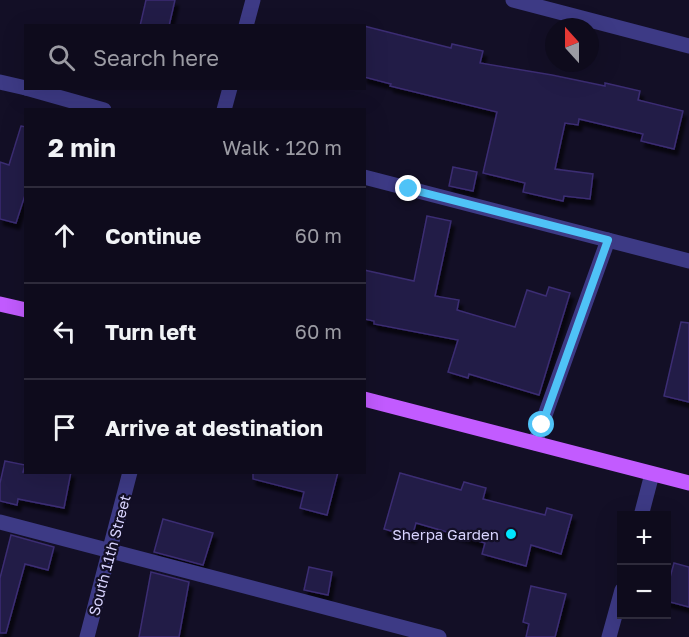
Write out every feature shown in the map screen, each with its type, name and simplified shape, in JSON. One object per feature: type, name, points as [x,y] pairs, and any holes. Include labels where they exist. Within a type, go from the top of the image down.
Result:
[{"type":"main road","points":[[0,304],[24,310]]},
{"type":"main road","points":[[366,400],[689,483]]},
{"type":"street","points":[[247,24],[253,0]]},
{"type":"street","points":[[513,0],[689,46]]},
{"type":"street","points":[[0,82],[24,88]]},
{"type":"street","points":[[33,90],[97,108]]},
{"type":"street","points":[[225,108],[229,90]]},
{"type":"street","points":[[366,178],[689,261]]},
{"type":"street","points":[[535,443],[608,240]]},
{"type":"street","name":"South 11th Street","points":[[87,637],[129,474]]},
{"type":"street","points":[[642,511],[652,474]]},
{"type":"street","points":[[0,522],[439,637]]},
{"type":"street","points":[[609,637],[617,606]]},
{"type":"building","points":[[146,0],[175,0],[169,24],[140,24]]},
{"type":"building","points":[[366,27],[451,48],[452,44],[483,51],[480,63],[605,86],[605,83],[640,91],[638,100],[683,111],[674,149],[641,141],[643,134],[579,119],[578,125],[565,123],[555,169],[593,174],[590,199],[564,196],[563,201],[523,192],[525,183],[483,173],[497,112],[390,86],[391,84],[366,78]]},
{"type":"building","points":[[21,126],[24,127],[24,198],[16,223],[0,219],[0,162],[9,165]]},
{"type":"building","points":[[453,167],[477,172],[473,191],[449,186]]},
{"type":"building","points":[[427,216],[451,221],[435,296],[459,300],[457,310],[515,327],[527,290],[546,296],[549,287],[570,293],[539,395],[469,374],[468,378],[448,372],[458,340],[374,324],[374,321],[366,319],[366,270],[414,281]]},
{"type":"building","points":[[681,322],[689,323],[689,402],[664,396]]},
{"type":"building","points":[[5,461],[24,465],[24,474],[71,474],[64,508],[18,499],[17,505],[0,501],[0,483]]},
{"type":"building","points":[[400,473],[461,490],[464,482],[486,488],[483,499],[545,515],[547,508],[572,515],[561,554],[531,545],[526,566],[482,554],[485,543],[416,523],[412,537],[384,529]]},
{"type":"building","points":[[253,474],[337,474],[327,515],[300,508],[304,492],[253,479]]},
{"type":"building","points":[[163,519],[213,533],[203,565],[154,552]]},
{"type":"building","points":[[11,535],[54,547],[48,570],[25,564],[6,633],[0,633],[0,578]]},
{"type":"building","points":[[674,563],[689,567],[689,607],[671,602],[671,574]]},
{"type":"building","points":[[309,567],[332,572],[328,595],[304,590]]},
{"type":"building","points":[[151,572],[189,582],[179,637],[139,637]]},
{"type":"building","points":[[531,586],[566,594],[555,637],[526,637],[529,624],[523,622]]},
{"type":"place","name":"Sherpa Garden","points":[[511,534]]},
{"type":"route","points":[[409,189],[608,240],[542,425]]}]
